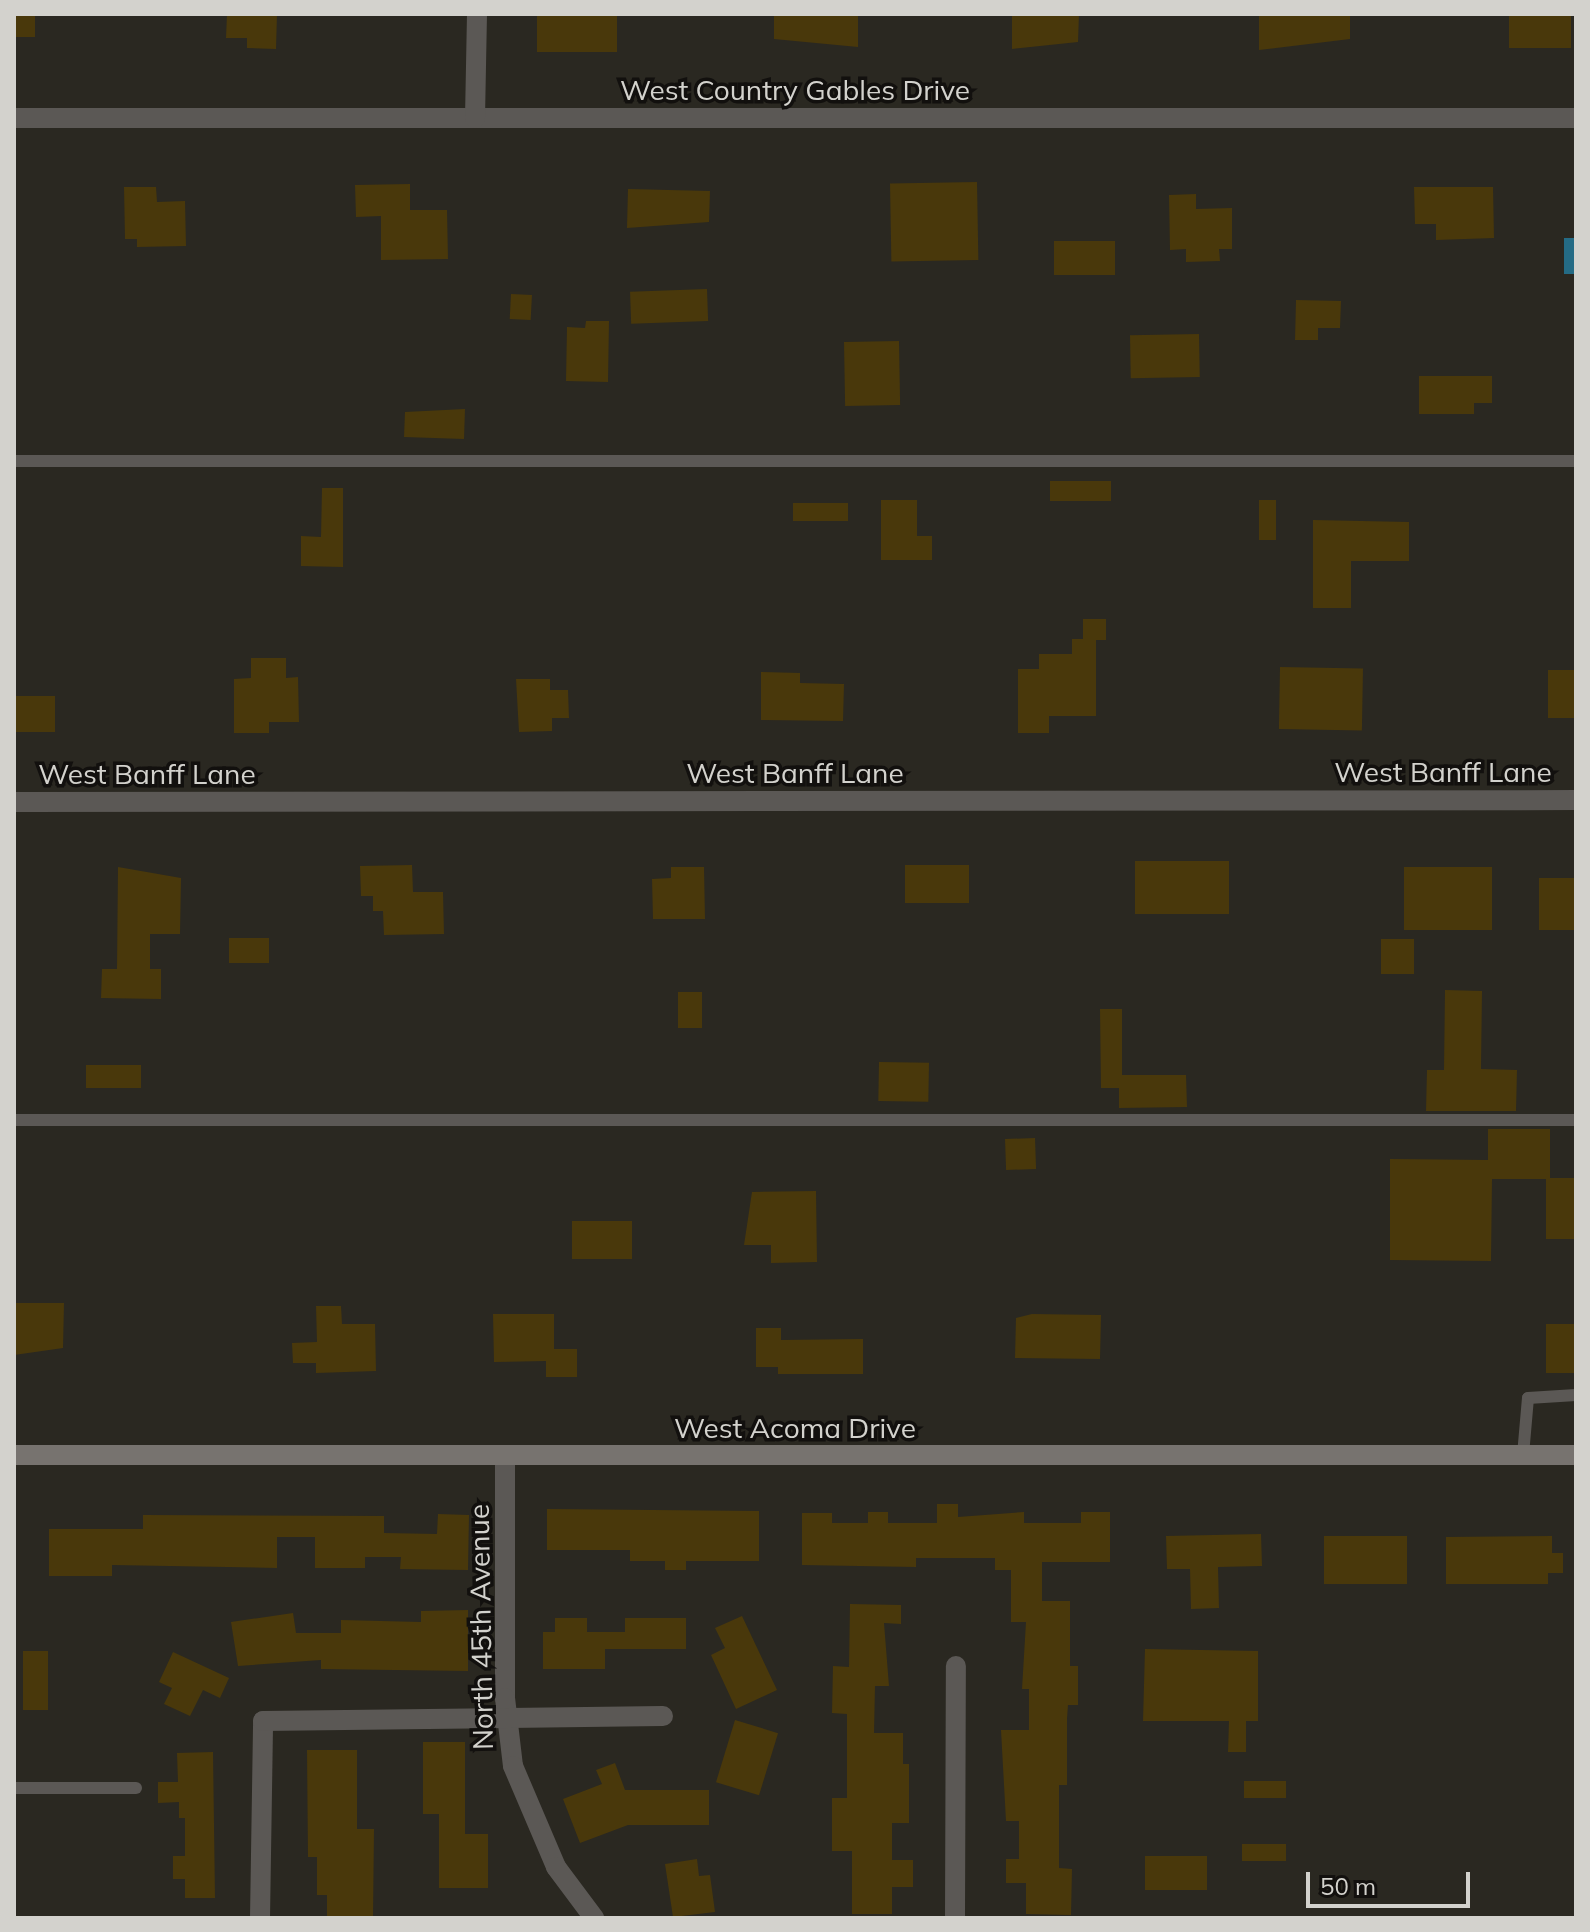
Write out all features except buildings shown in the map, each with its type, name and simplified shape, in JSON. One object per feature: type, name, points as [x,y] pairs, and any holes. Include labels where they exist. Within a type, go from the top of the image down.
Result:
[{"type":"street","points":[[475,118],[477,14]]},
{"type":"street","name":"West Country Gables Drive","points":[[14,118],[1576,118]]},
{"type":"street","name":"West Banff Lane","points":[[14,802],[1576,800]]},
{"type":"street","name":"West Acoma Drive","points":[[14,1455],[1576,1455]]},
{"type":"street","name":"North 45th Avenue","points":[[505,1456],[505,1717],[513,1766],[536,1829],[594,1918]]},
{"type":"street","points":[[955,1918],[956,1666]]},
{"type":"street","points":[[260,1918],[263,1721],[663,1716]]},
{"type":"lane","points":[[14,461],[1576,461]]},
{"type":"lane","points":[[14,1120],[1576,1120]]},
{"type":"lane","points":[[1523,1455],[1528,1398],[1576,1395]]},
{"type":"lane","points":[[14,1788],[136,1788]]},
{"type":"water","points":[[1564,238],[1576,238],[1576,274],[1564,274]]}]
